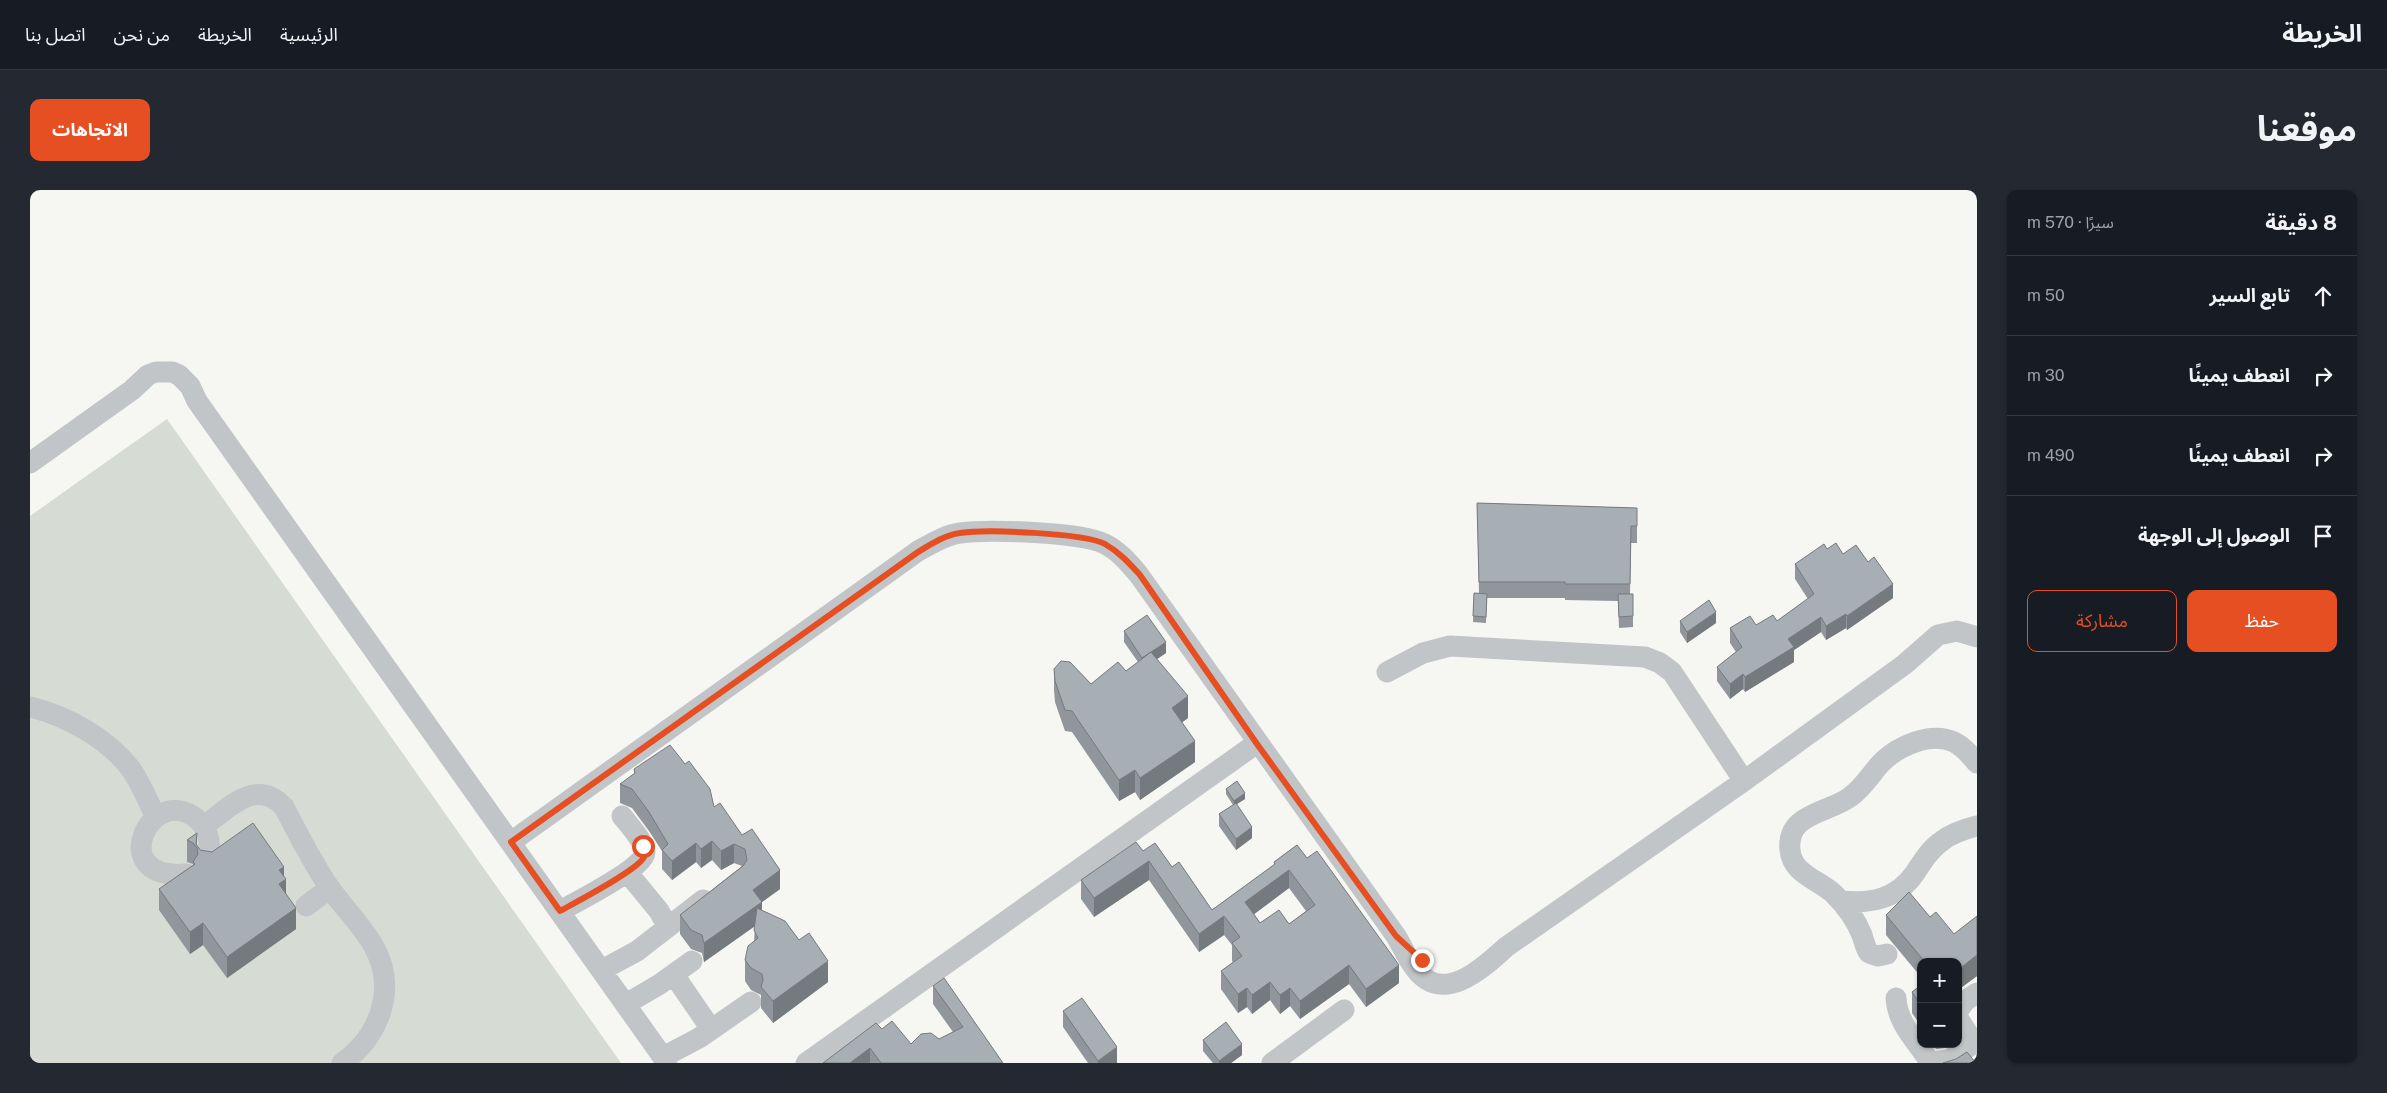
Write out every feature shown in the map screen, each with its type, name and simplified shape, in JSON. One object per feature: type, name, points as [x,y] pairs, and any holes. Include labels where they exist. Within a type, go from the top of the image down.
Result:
[{"type":"street","points":[[30,463],[132,390],[148,375],[164,371],[172,372],[185,380],[197,401],[665,1060],[751,1002]]},
{"type":"street","points":[[511,842],[918,552],[939,540],[959,533],[980,531],[1085,537],[1105,544],[1125,558],[1140,575],[1257,744],[1396,936],[1414,968],[1421,975],[1439,983],[1448,984],[1467,978],[1479,971],[1506,947],[1744,781],[1905,664],[1928,643],[1947,632],[1966,632],[1977,637]]},
{"type":"street","points":[[1905,664],[1942,645],[1964,644],[1977,651]]},
{"type":"street","points":[[1387,672],[1423,652],[1450,646],[1645,658],[1660,663],[1672,672],[1744,781]]},
{"type":"street","points":[[30,707],[66,719],[90,733],[112,750],[131,769],[156,817]]},
{"type":"street","points":[[1887,954],[1878,956],[1869,952],[1857,926],[1841,901],[1824,886],[1804,874],[1792,859],[1790,841],[1798,824],[1813,813],[1833,807],[1851,796],[1882,762],[1910,744],[1934,739],[1946,740],[1962,747],[1977,763]]},
{"type":"street","points":[[806,1063],[1257,744]]},
{"type":"street","points":[[204,826],[244,797],[255,793],[266,794],[276,798],[284,807],[330,888],[374,946],[382,966],[385,987],[383,1008],[375,1028],[363,1045],[342,1063]]},
{"type":"street","points":[[186,874],[168,875],[154,871],[144,859],[140,846],[142,835],[156,817],[171,812],[187,813],[196,818],[204,826],[209,840],[208,862]]},
{"type":"street","points":[[560,911],[627,872],[643,859],[645,850],[622,816]]},
{"type":"street","points":[[1841,901],[1869,902],[1887,897],[1909,880],[1928,854],[1942,840],[1964,829],[1977,826]]},
{"type":"street","points":[[627,872],[659,911],[668,927]]},
{"type":"street","points":[[306,906],[330,888]]},
{"type":"street","points":[[602,970],[636,951],[717,890]]},
{"type":"street","points":[[626,1004],[674,974],[692,960]]},
{"type":"street","points":[[674,974],[711,1029]]},
{"type":"street","points":[[1962,1006],[1977,994]]},
{"type":"street","points":[[1896,998],[1897,1011],[1902,1022],[1928,1059],[1933,1062],[1949,1060],[1976,1042],[1962,1023]]},
{"type":"street","points":[[1272,1063],[1344,1010]]},
{"type":"shaded area","points":[[167,419],[621,1063],[30,1063],[30,516]]},
{"type":"building","points":[[1477,503],[1637,508],[1637,526],[1631,526],[1630,584],[1479,582]]},
{"type":"building","points":[[1836,543],[1843,554],[1856,545],[1868,562],[1874,557],[1893,584],[1847,616],[1846,614],[1826,626],[1821,617],[1788,639],[1794,647],[1745,677],[1743,674],[1730,684],[1717,667],[1742,647],[1730,628],[1750,616],[1756,625],[1773,615],[1777,621],[1814,594],[1795,564],[1824,544],[1827,549]]},
{"type":"building","points":[[1474,593],[1487,594],[1486,617],[1473,616]]},
{"type":"building","points":[[1618,594],[1633,594],[1633,616],[1619,617]]},
{"type":"building","points":[[1709,600],[1716,612],[1687,632],[1680,621]]},
{"type":"building","points":[[1147,615],[1166,642],[1142,658],[1124,631]]},
{"type":"building","points":[[1151,652],[1188,696],[1172,708],[1195,741],[1140,778],[1135,770],[1119,780],[1072,711],[1065,710],[1055,681],[1054,669],[1061,661],[1070,662],[1091,684],[1118,662],[1126,671]]},
{"type":"building","points":[[670,745],[685,764],[689,761],[710,789],[714,807],[720,803],[742,835],[752,829],[780,870],[753,890],[762,902],[704,943],[702,935],[691,930],[680,915],[743,866],[747,860],[745,849],[734,844],[721,851],[712,841],[701,849],[696,843],[672,861],[662,850],[668,844],[649,812],[632,789],[620,784],[635,773],[634,769]]},
{"type":"building","points":[[1237,781],[1245,793],[1234,801],[1226,789]]},
{"type":"building","points":[[1236,803],[1252,827],[1236,839],[1219,814]]},
{"type":"building","points":[[253,823],[284,867],[279,870],[286,879],[279,884],[296,908],[227,957],[203,923],[190,932],[159,889],[195,864],[193,862],[198,854],[197,848],[187,840],[197,833],[196,844],[200,850],[212,852]]},
{"type":"building","points":[[1136,842],[1143,851],[1155,843],[1172,867],[1179,862],[1212,910],[1275,864],[1274,862],[1297,845],[1307,858],[1317,851],[1399,965],[1366,989],[1349,965],[1300,1001],[1290,988],[1280,995],[1270,982],[1252,995],[1247,988],[1238,994],[1221,971],[1242,956],[1232,943],[1240,937],[1224,916],[1199,934],[1149,861],[1094,898],[1081,880]],"holes":[[[1289,870],[1315,905],[1289,924],[1279,910],[1260,923],[1245,902]]]},
{"type":"building","points":[[1909,892],[1930,917],[1936,912],[1954,934],[1977,916],[1977,955],[1962,967],[1962,958],[1922,958],[1886,915]]},
{"type":"building","points":[[757,908],[785,921],[799,940],[809,933],[828,961],[773,1001],[761,987],[762,974],[751,968],[745,960],[748,946],[758,938],[754,930]]},
{"type":"building","points":[[944,978],[1003,1063],[881,1063],[870,1048],[850,1063],[823,1063],[876,1023],[882,1029],[892,1021],[911,1044],[921,1034],[931,1033],[939,1039],[963,1027],[933,986]]},
{"type":"building","points":[[1917,988],[1917,999],[1912,992]]},
{"type":"building","points":[[1082,998],[1117,1047],[1098,1061],[1063,1011]]},
{"type":"building","points":[[1226,1022],[1242,1044],[1219,1061],[1203,1040]]},
{"type":"building","points":[[1967,1052],[1976,1063],[1943,1063],[1956,1059]]},
{"type":"route","points":[[643,846],[645,855],[633,868],[560,911],[511,842],[918,552],[939,540],[959,533],[980,531],[1085,537],[1105,544],[1125,558],[1140,575],[1257,744],[1396,936],[1422,960]]}]
